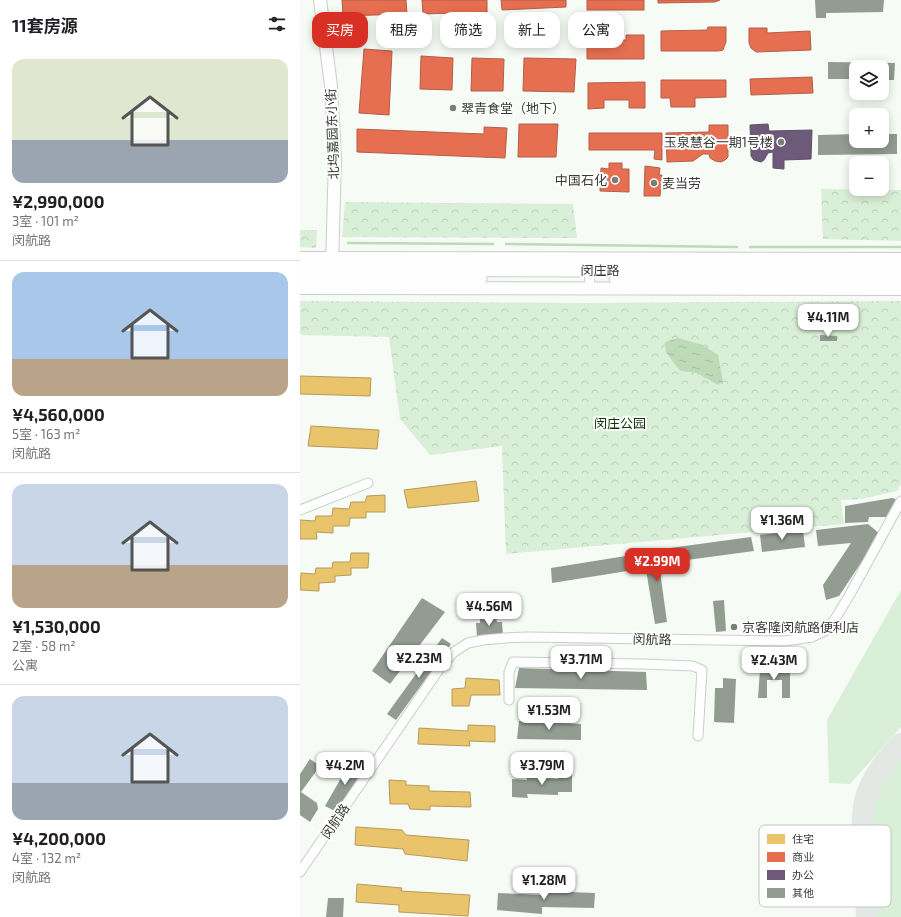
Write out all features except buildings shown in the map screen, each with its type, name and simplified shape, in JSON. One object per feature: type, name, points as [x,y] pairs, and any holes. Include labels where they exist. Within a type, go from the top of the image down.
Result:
[{"type":"main road","name":"闵庄路","points":[[300,269],[332,264],[589,274],[901,281]]},
{"type":"main road","name":"闵庄路","points":[[300,278],[901,269]]},
{"type":"street","name":"北坞嘉园东小街","points":[[320,0],[331,86],[335,158],[332,264]]},
{"type":"street","name":"闵庄路","points":[[300,258],[332,264]]},
{"type":"street","name":"闵庄路","points":[[300,288],[901,259]]},
{"type":"street","name":"闵庄路","points":[[589,274],[901,289]]},
{"type":"street","points":[[300,510],[368,483]]},
{"type":"street","name":"闵航路","points":[[300,872],[442,665],[454,652],[468,643],[483,640],[528,637],[785,641],[812,637],[825,631],[835,619],[901,501]]},
{"type":"street","points":[[509,700],[509,672],[513,662],[693,666],[702,670],[698,736]]},
{"type":"green space","points":[[821,189],[849,189],[849,196],[889,196],[889,190],[901,190],[901,241],[823,239]]},
{"type":"green space","points":[[345,202],[573,204],[577,238],[342,237]]},
{"type":"green space","points":[[300,230],[317,230],[316,248],[300,247]]},
{"type":"green space","name":"闵庄公园","points":[[300,301],[586,303],[901,301],[901,484],[897,491],[862,499],[841,500],[844,524],[506,554],[502,446],[430,455],[400,419],[389,337],[300,335]]},
{"type":"green space","points":[[901,590],[901,727],[850,784],[829,783],[827,720]]},
{"type":"green space","points":[[901,753],[901,917],[874,917],[874,907],[891,907],[891,825],[870,825],[870,822],[874,801],[891,764]]},
{"type":"water","points":[[678,338],[703,345],[718,355],[723,382],[718,385],[697,373],[681,371],[666,352],[665,342]]},
{"type":"waterway","points":[[348,243],[493,244]]},
{"type":"waterway","points":[[506,244],[737,247]]},
{"type":"waterway","points":[[750,247],[901,247]]},
{"type":"taxiway","points":[[863,825],[864,805],[869,789],[879,771],[901,744]]},
{"type":"taxiway","points":[[867,907],[867,917]]},
{"type":"place","name":"翠青食堂（地下）","points":[[453,108]]},
{"type":"place","name":"玉泉慧谷一期1号楼","points":[[781,142]]},
{"type":"place","name":"中国石化","points":[[615,180]]},
{"type":"place","name":"麦当劳","points":[[654,183]]},
{"type":"place","name":"京客隆闵航路便利店","points":[[734,627]]}]
